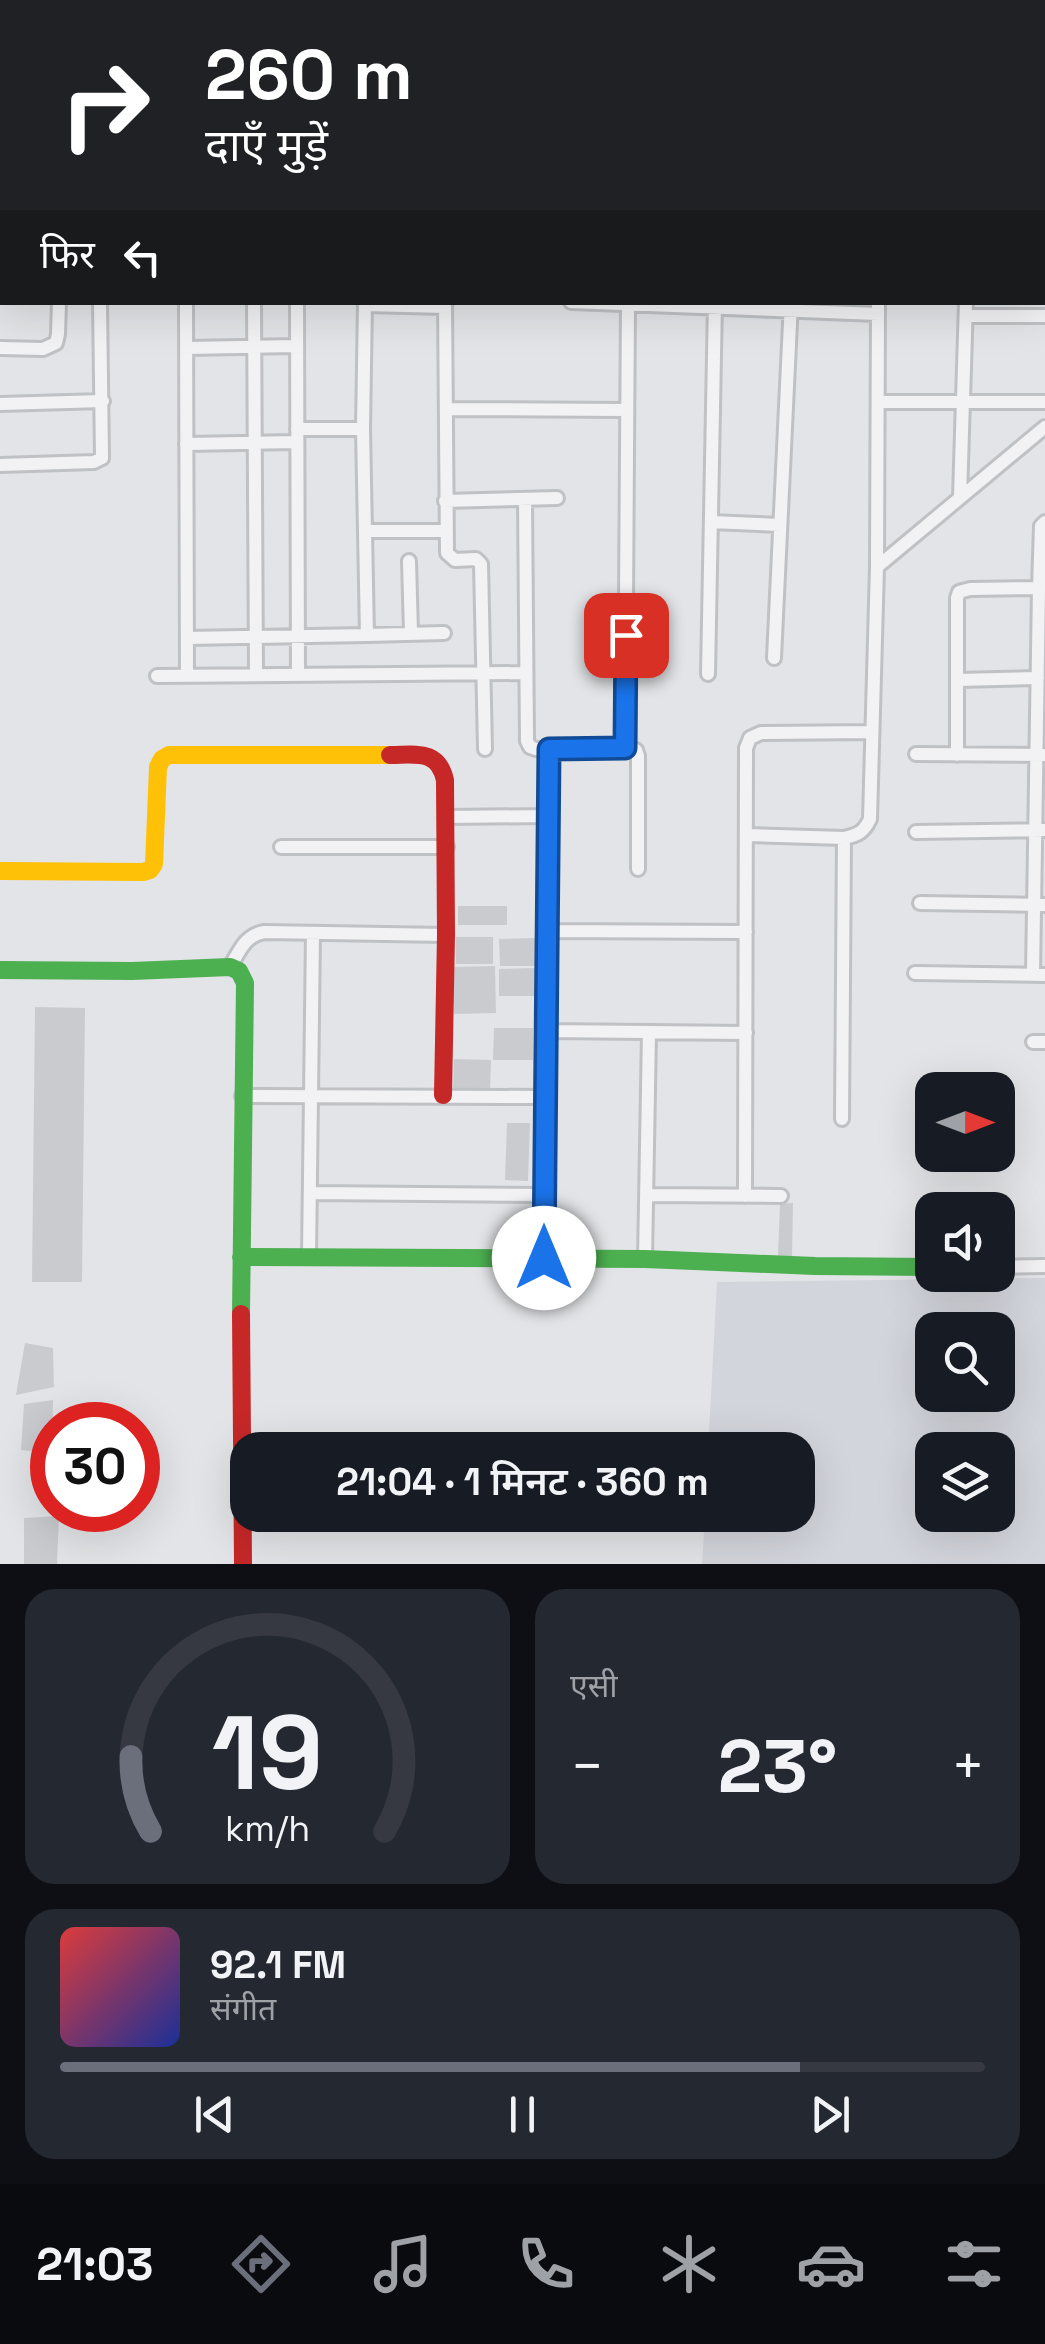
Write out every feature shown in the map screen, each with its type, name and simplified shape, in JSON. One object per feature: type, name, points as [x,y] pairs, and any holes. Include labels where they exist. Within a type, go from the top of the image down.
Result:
[{"type":"street","points":[[0,348],[43,348],[56,343],[59,305]]},
{"type":"street","points":[[0,465],[99,461],[103,453],[100,305]]},
{"type":"street","points":[[186,305],[188,676]]},
{"type":"street","points":[[254,305],[256,675]]},
{"type":"street","points":[[297,305],[298,675]]},
{"type":"street","points":[[365,305],[367,635]]},
{"type":"street","points":[[445,305],[446,531],[450,557],[476,559],[481,564],[485,749]]},
{"type":"street","points":[[625,748],[628,305]]},
{"type":"street","points":[[708,674],[715,305],[878,308],[870,819],[858,835],[844,838],[746,836]]},
{"type":"street","points":[[774,658],[791,307]]},
{"type":"street","points":[[960,498],[966,309],[1045,316]]},
{"type":"street","points":[[186,348],[297,346]]},
{"type":"street","points":[[0,404],[103,401]]},
{"type":"street","points":[[878,402],[1045,402]]},
{"type":"street","points":[[446,409],[627,410]]},
{"type":"street","points":[[876,567],[1045,428]]},
{"type":"street","points":[[186,444],[253,443],[363,429]]},
{"type":"street","points":[[525,498],[527,741],[536,749],[636,750],[638,868]]},
{"type":"street","points":[[446,501],[557,498]]},
{"type":"street","points":[[711,522],[780,525]]},
{"type":"street","points":[[915,973],[1039,975],[1039,588],[1041,526],[1045,522]]},
{"type":"street","points":[[365,531],[446,531]]},
{"type":"street","points":[[409,561],[411,633]]},
{"type":"street","points":[[957,755],[959,592],[1039,588]]},
{"type":"street","points":[[187,638],[444,633]]},
{"type":"street","points":[[157,676],[525,674]]},
{"type":"street","points":[[958,680],[1038,678]]},
{"type":"street","points":[[745,1196],[746,748],[750,738],[761,733],[872,732]]},
{"type":"street","points":[[544,1258],[549,749]]},
{"type":"street","points":[[0,871],[150,870],[154,864],[158,767],[162,759],[177,754],[425,754],[436,759],[446,780],[443,1095]]},
{"type":"street","points":[[916,754],[1041,755]]},
{"type":"street","points":[[446,817],[548,816]]},
{"type":"street","points":[[916,832],[1040,830]]},
{"type":"street","points":[[842,1119],[844,838]]},
{"type":"street","points":[[281,847],[447,847]]},
{"type":"street","points":[[920,903],[1039,905]]},
{"type":"street","points":[[547,931],[746,932]]},
{"type":"street","points":[[230,968],[246,940],[254,934],[446,935]]},
{"type":"street","points":[[309,1256],[313,934]]},
{"type":"street","points":[[0,970],[132,972],[230,968],[239,971],[245,983],[241,1257],[243,1564]]},
{"type":"street","points":[[547,1031],[746,1034]]},
{"type":"street","points":[[646,1259],[648,1032]]},
{"type":"street","points":[[242,1096],[546,1097]]},
{"type":"street","points":[[312,1192],[544,1194]]},
{"type":"street","points":[[648,1195],[781,1196]]},
{"type":"street","points":[[241,1257],[646,1259],[915,1267]]},
{"type":"street","points":[[1015,1267],[1045,1266]]},
{"type":"shaded area","points":[[1015,1278],[1045,1278],[1045,1564],[702,1564],[704,1532],[815,1532],[815,1432],[709,1432],[717,1282],[915,1280],[915,1292],[1015,1292]]},
{"type":"building","points":[[458,906],[507,906],[507,925],[458,925]]},
{"type":"building","points":[[456,937],[493,937],[493,964],[456,964]]},
{"type":"building","points":[[537,938],[537,966],[500,966],[499,939]]},
{"type":"building","points":[[495,966],[496,1013],[454,1014],[453,967]]},
{"type":"building","points":[[536,968],[537,996],[499,996],[499,969]]},
{"type":"building","points":[[35,1007],[85,1008],[82,1282],[32,1282]]},
{"type":"building","points":[[494,1028],[533,1028],[533,1060],[493,1060]]},
{"type":"building","points":[[454,1059],[491,1060],[490,1091],[453,1090]]},
{"type":"building","points":[[507,1123],[530,1123],[528,1181],[505,1180]]},
{"type":"building","points":[[793,1203],[792,1256],[778,1256],[780,1204]]},
{"type":"building","points":[[25,1343],[53,1348],[54,1387],[16,1395]]},
{"type":"building","points":[[30,1403],[30,1451],[21,1450],[24,1404]]},
{"type":"building","points":[[24,1518],[30,1518],[30,1532],[58,1532],[57,1564],[24,1564]]},
{"type":"traffic: fast","points":[[0,970],[230,967],[239,971],[245,983],[241,1314]]},
{"type":"traffic: fast","points":[[241,1257],[645,1259],[915,1267]]},
{"type":"traffic: slow","points":[[0,871],[150,870],[154,864],[158,767],[169,755],[390,755]]},
{"type":"traffic: jam","points":[[390,755],[431,758],[445,780],[443,1095]]},
{"type":"traffic: jam","points":[[241,1314],[243,1564]]},
{"type":"route","points":[[544,1258],[549,749],[625,748],[626,635]]}]
